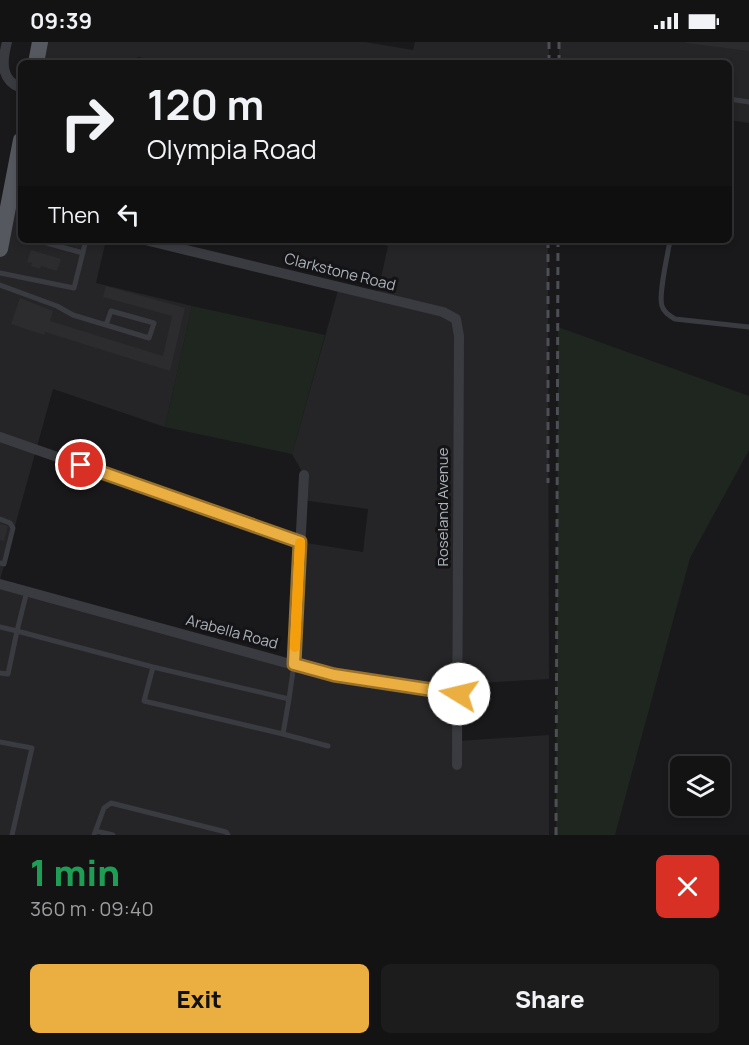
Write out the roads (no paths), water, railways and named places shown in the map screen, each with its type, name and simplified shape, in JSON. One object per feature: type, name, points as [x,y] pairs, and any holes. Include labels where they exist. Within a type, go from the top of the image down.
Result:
[{"type":"main road","points":[[37,60],[40,42]]},
{"type":"main road","points":[[1,238],[15,208],[18,174]]},
{"type":"street","points":[[7,42],[3,71],[11,84],[18,87]]},
{"type":"street","name":"Clarkstone Road","points":[[157,243],[443,312],[456,319]]},
{"type":"street","name":"Roseland Avenue","points":[[456,319],[459,336],[458,765]]},
{"type":"street","points":[[0,437],[300,542]]},
{"type":"street","points":[[294,664],[304,475]]},
{"type":"street","name":"Arabella Road","points":[[0,584],[334,675],[459,694]]},
{"type":"lane","points":[[732,99],[749,102]]},
{"type":"lane","points":[[47,243],[83,253]]},
{"type":"lane","points":[[0,273],[74,288],[85,243]]},
{"type":"lane","points":[[670,243],[662,294],[662,307],[668,315],[675,319],[749,327]]},
{"type":"lane","points":[[0,285],[57,306],[73,315],[106,325],[150,338],[154,323],[111,311],[106,325]]},
{"type":"lane","points":[[0,519],[10,523],[13,528],[4,564],[0,564]]},
{"type":"lane","points":[[0,673],[8,674],[27,591]]},
{"type":"lane","points":[[0,627],[153,668],[289,699]]},
{"type":"lane","points":[[283,734],[294,664]]},
{"type":"lane","points":[[153,668],[144,701],[328,746]]},
{"type":"lane","points":[[0,742],[33,748],[12,835]]},
{"type":"lane","points":[[113,835],[95,833],[104,808],[111,803],[226,832],[228,835]]},
{"type":"railway","points":[[549,42],[549,60]]},
{"type":"railway","points":[[559,42],[559,60]]},
{"type":"railway","points":[[548,243],[548,483]]},
{"type":"railway","points":[[556,835],[558,243]]}]
